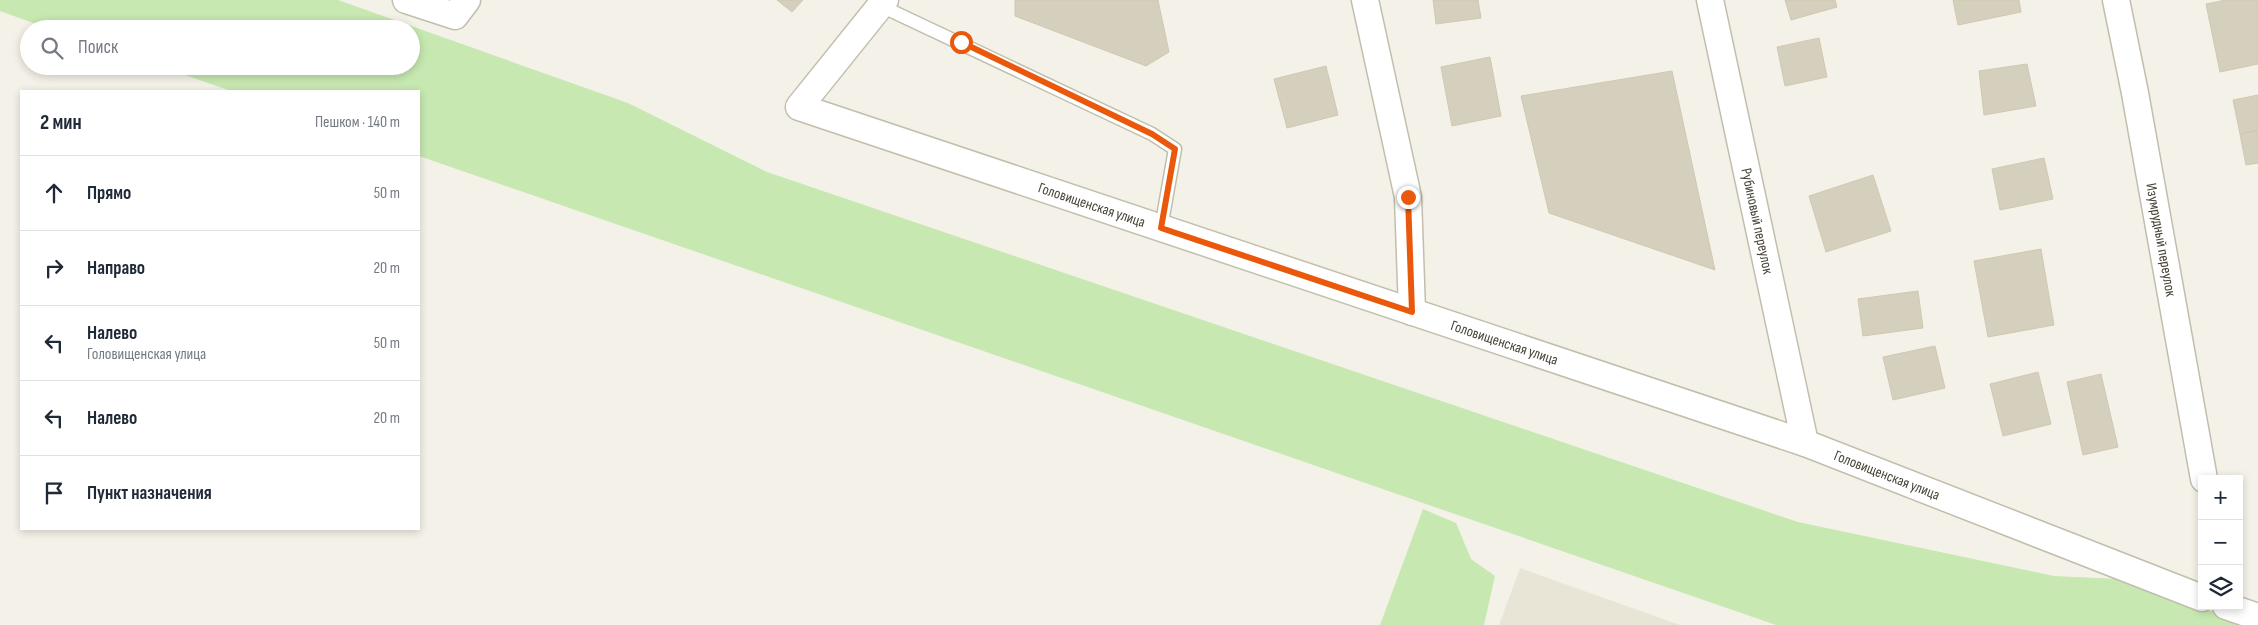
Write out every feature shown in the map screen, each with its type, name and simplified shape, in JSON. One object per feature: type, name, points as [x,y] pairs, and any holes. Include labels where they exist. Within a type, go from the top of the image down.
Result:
[{"type":"street","points":[[406,0],[455,16],[467,0]]},
{"type":"street","points":[[1366,0],[1408,197],[1412,312]]},
{"type":"street","name":"Рубиновый переулок","points":[[1710,0],[1805,443]]},
{"type":"street","name":"Изумрудный переулок","points":[[2116,0],[2135,93],[2203,475]]},
{"type":"street","name":"Головищенская улица","points":[[883,3],[799,107],[1805,443],[2198,596]]},
{"type":"street","points":[[2238,610],[2258,617]]},
{"type":"lane","points":[[883,3],[1143,130],[1175,149],[1161,228]]},
{"type":"shaded area","points":[[1520,568],[1680,625],[1499,625]]},
{"type":"green space","points":[[0,0],[338,0],[394,20],[25,20],[0,11]]},
{"type":"green space","points":[[420,29],[628,103],[767,172],[1798,522],[2054,576],[2119,579],[2198,606],[2198,610],[2209,610],[2252,625],[1776,625],[420,156],[420,90],[228,90],[185,75],[420,75]]},
{"type":"green space","points":[[1423,509],[1456,523],[1471,559],[1495,576],[1484,625],[1380,625]]},
{"type":"building","points":[[777,0],[803,0],[792,12]]},
{"type":"building","points":[[1015,0],[1158,0],[1169,52],[1146,66],[1015,16]]},
{"type":"building","points":[[1433,0],[1478,0],[1481,18],[1436,24]]},
{"type":"building","points":[[1785,0],[1835,0],[1837,7],[1791,20]]},
{"type":"building","points":[[1953,0],[2019,0],[2021,12],[1958,25]]},
{"type":"building","points":[[2226,0],[2258,0],[2258,64],[2220,72],[2206,4]]},
{"type":"building","points":[[1819,38],[1827,77],[1785,86],[1777,47]]},
{"type":"building","points":[[1490,57],[1501,116],[1452,126],[1441,67]]},
{"type":"building","points":[[2027,64],[2036,106],[1984,115],[1979,71]]},
{"type":"building","points":[[1326,66],[1338,115],[1287,128],[1274,79]]},
{"type":"building","points":[[1672,71],[1715,270],[1549,213],[1521,96]]},
{"type":"building","points":[[2258,95],[2258,130],[2240,134],[2233,100]]},
{"type":"building","points":[[2258,130],[2258,163],[2246,165],[2240,134]]},
{"type":"building","points":[[2044,158],[2053,199],[2000,210],[1992,169]]},
{"type":"building","points":[[1873,175],[1891,231],[1826,252],[1809,196]]},
{"type":"building","points":[[2041,249],[2054,325],[1988,337],[1974,261]]},
{"type":"building","points":[[1918,291],[1923,328],[1863,336],[1858,299]]},
{"type":"building","points":[[1935,346],[1945,388],[1893,400],[1883,357]]},
{"type":"building","points":[[2038,372],[2051,424],[2003,436],[1990,384]]},
{"type":"building","points":[[2101,374],[2118,447],[2083,455],[2067,382]]},
{"type":"route","points":[[961,42],[1152,134],[1175,149],[1161,228],[1412,312],[1408,197]]}]
